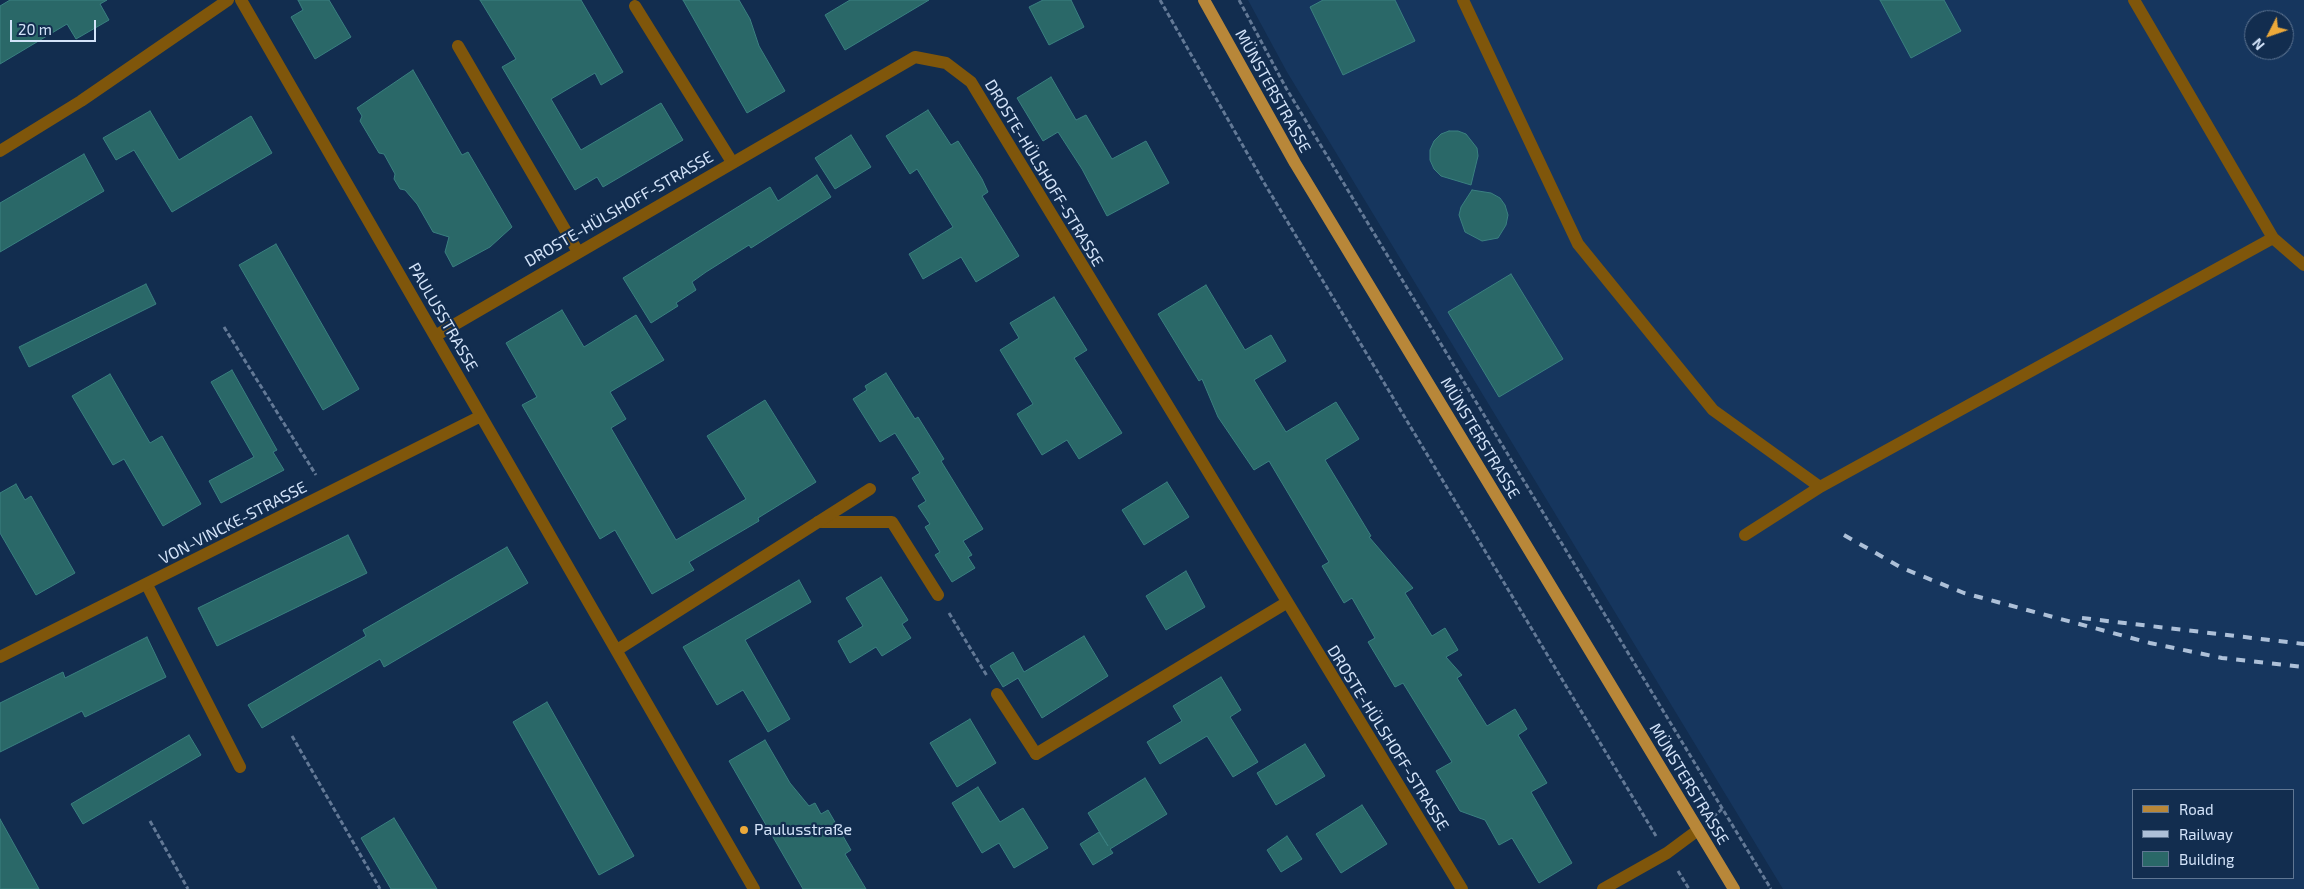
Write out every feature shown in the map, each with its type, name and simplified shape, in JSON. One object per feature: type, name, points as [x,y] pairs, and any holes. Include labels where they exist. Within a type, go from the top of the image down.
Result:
[{"type":"main road","name":"MÜNSTERSTRASSE","points":[[1204,0],[1295,163],[1734,889]]},
{"type":"street","points":[[0,151],[80,101],[228,0]]},
{"type":"street","name":"PAULUSSTRASSE","points":[[241,0],[754,889]]},
{"type":"street","points":[[1463,0],[1578,244],[1713,410],[1820,487]]},
{"type":"street","points":[[2134,0],[2273,238],[2302,262]]},
{"type":"street","points":[[635,6],[732,162]]},
{"type":"street","points":[[458,46],[578,252]]},
{"type":"street","name":"DROSTE-HÜLSHOFF-STRASSE","points":[[435,336],[915,57],[946,62],[971,82],[1286,603],[1462,889]]},
{"type":"street","points":[[1745,535],[1820,487],[2273,238]]},
{"type":"street","name":"VON-VINCKE-STRASSE","points":[[0,657],[481,416]]},
{"type":"street","points":[[617,650],[870,489]]},
{"type":"street","points":[[818,522],[892,522],[938,595]]},
{"type":"street","points":[[147,585],[240,767]]},
{"type":"street","points":[[998,694],[1036,754],[1286,603]]},
{"type":"street","points":[[1603,889],[1667,853],[1698,830]]},
{"type":"path","points":[[1160,0],[1273,198],[1689,889]]},
{"type":"path","points":[[1239,0],[1286,88],[1771,889]]},
{"type":"path","points":[[224,327],[328,493]]},
{"type":"path","points":[[938,595],[998,694]]},
{"type":"path","points":[[292,736],[380,889]]},
{"type":"path","points":[[150,821],[188,889]]},
{"type":"shaded area","points":[[1248,0],[2304,0],[2304,889],[1783,889],[1287,72]]},
{"type":"building","points":[[10,0],[107,0],[100,4],[109,20],[76,39],[67,24],[0,64],[0,6]]},
{"type":"building","points":[[298,0],[329,0],[351,37],[315,59],[291,17],[303,10]]},
{"type":"building","points":[[480,0],[581,0],[623,72],[601,85],[595,73],[551,99],[581,150],[661,103],[683,140],[603,187],[597,177],[575,190],[502,67],[516,59]]},
{"type":"building","points":[[683,0],[739,0],[750,19],[759,46],[785,91],[747,113]]},
{"type":"building","points":[[850,0],[929,0],[845,50],[825,15]]},
{"type":"building","points":[[1043,0],[1071,0],[1084,27],[1049,45],[1029,7]]},
{"type":"building","points":[[1323,0],[1395,0],[1415,41],[1343,75],[1310,7]]},
{"type":"building","points":[[1880,0],[1944,0],[1961,31],[1911,58]]},
{"type":"building","points":[[413,70],[462,155],[468,152],[512,227],[490,247],[453,267],[445,252],[449,237],[433,232],[417,204],[405,190],[400,189],[394,179],[395,174],[384,154],[379,153],[360,121],[362,116],[357,108]]},
{"type":"building","points":[[1051,77],[1076,120],[1086,115],[1112,159],[1146,141],[1169,183],[1107,216],[1082,169],[1058,132],[1043,141],[1017,98]]},
{"type":"building","points":[[928,110],[951,145],[958,141],[982,179],[988,192],[982,196],[1019,256],[976,282],[961,257],[923,279],[909,254],[953,227],[917,169],[910,174],[886,136]]},
{"type":"building","points":[[150,111],[179,160],[251,116],[272,153],[172,212],[134,150],[116,160],[103,138]]},
{"type":"building","points":[[1449,131],[1458,131],[1466,134],[1477,148],[1478,156],[1471,185],[1441,176],[1434,169],[1430,160],[1430,150],[1434,141],[1441,134]]},
{"type":"building","points":[[851,135],[871,167],[835,189],[815,158]]},
{"type":"building","points":[[84,154],[104,191],[0,252],[0,203]]},
{"type":"building","points":[[817,175],[831,197],[751,248],[749,245],[706,272],[692,282],[696,290],[676,303],[678,306],[651,323],[623,278],[770,187],[778,201]]},
{"type":"building","points":[[1472,190],[1491,193],[1500,198],[1505,205],[1508,215],[1506,225],[1498,238],[1482,241],[1465,232],[1459,215],[1461,207]]},
{"type":"building","points":[[276,244],[359,389],[323,410],[239,265]]},
{"type":"building","points":[[1511,274],[1563,359],[1499,397],[1448,312]]},
{"type":"building","points":[[146,284],[156,304],[29,367],[19,347]]},
{"type":"building","points":[[1206,285],[1245,350],[1271,335],[1286,361],[1254,380],[1286,432],[1336,402],[1359,439],[1325,460],[1371,536],[1369,537],[1413,588],[1405,593],[1432,636],[1445,628],[1458,650],[1446,657],[1462,675],[1457,678],[1487,726],[1515,709],[1527,729],[1518,735],[1547,783],[1531,792],[1572,863],[1539,883],[1512,838],[1499,845],[1485,820],[1460,811],[1436,771],[1452,762],[1403,683],[1395,687],[1368,642],[1375,638],[1352,598],[1344,603],[1322,566],[1329,562],[1269,461],[1254,470],[1218,417],[1202,379],[1199,381],[1158,314]]},
{"type":"building","points":[[1054,297],[1087,350],[1074,358],[1122,433],[1079,459],[1067,440],[1042,455],[1017,414],[1033,404],[1000,350],[1019,338],[1010,323]]},
{"type":"building","points":[[562,310],[584,347],[636,315],[664,360],[610,392],[626,419],[611,428],[676,540],[746,499],[707,436],[765,400],[816,482],[758,518],[759,521],[689,562],[694,570],[652,594],[615,530],[600,539],[522,405],[537,397],[506,343]]},
{"type":"building","points":[[232,370],[277,450],[273,452],[284,470],[221,503],[209,481],[254,457],[211,382]]},
{"type":"building","points":[[886,373],[915,419],[918,417],[944,459],[941,461],[983,529],[963,541],[972,555],[968,557],[975,568],[952,582],[935,555],[940,552],[925,527],[930,524],[918,506],[926,501],[912,478],[920,473],[895,433],[880,442],[853,399],[867,390],[865,386]]},
{"type":"building","points":[[110,374],[150,443],[162,436],[201,504],[163,526],[124,459],[113,465],[72,396]]},
{"type":"building","points":[[1167,482],[1189,517],[1144,545],[1122,510]]},
{"type":"building","points":[[16,484],[25,500],[31,496],[75,573],[36,595],[0,533],[0,493]]},
{"type":"building","points":[[348,535],[367,573],[217,646],[198,608]]},
{"type":"building","points":[[507,547],[528,583],[384,667],[380,659],[262,728],[248,705],[366,636],[363,630]]},
{"type":"building","points":[[1186,571],[1205,607],[1166,630],[1146,596]]},
{"type":"building","points":[[881,577],[908,620],[902,624],[911,638],[882,656],[876,647],[850,663],[838,641],[863,626],[846,598]]},
{"type":"building","points":[[799,580],[811,602],[745,640],[790,719],[768,732],[743,690],[717,705],[683,647]]},
{"type":"building","points":[[1084,636],[1108,676],[1042,718],[1018,678],[1003,687],[990,666],[1013,652],[1024,672]]},
{"type":"building","points":[[147,637],[166,677],[85,717],[82,711],[0,752],[0,703],[63,672],[65,678]]},
{"type":"building","points":[[1221,677],[1241,710],[1230,717],[1258,762],[1233,777],[1207,736],[1160,764],[1147,742],[1182,721],[1173,706]]},
{"type":"building","points":[[547,702],[634,856],[599,875],[513,722]]},
{"type":"building","points":[[970,719],[996,763],[957,787],[930,743]]},
{"type":"building","points":[[189,735],[201,755],[83,824],[71,804]]},
{"type":"building","points":[[765,740],[790,783],[809,806],[815,803],[821,814],[828,810],[851,850],[845,854],[866,889],[803,889],[729,761]]},
{"type":"building","points":[[1305,744],[1325,776],[1276,805],[1257,773]]},
{"type":"building","points":[[1145,778],[1167,814],[1110,849],[1113,853],[1093,865],[1080,844],[1099,832],[1108,846],[1088,813]]},
{"type":"building","points":[[978,787],[1000,822],[1023,808],[1048,848],[1014,868],[999,843],[982,853],[952,803]]},
{"type":"building","points":[[1362,805],[1387,844],[1341,873],[1316,834]]},
{"type":"building","points":[[394,818],[437,889],[391,889],[361,838]]},
{"type":"building","points":[[0,819],[39,889],[0,889]]},
{"type":"building","points":[[1287,836],[1302,859],[1281,872],[1267,850]]},
{"type":"railway","points":[[1844,535],[1902,568],[1964,593],[2150,643],[2222,658],[2304,667]]},
{"type":"railway","points":[[2082,618],[2304,644]]},
{"type":"place","name":"Paulusstraße","points":[[744,830]]}]
